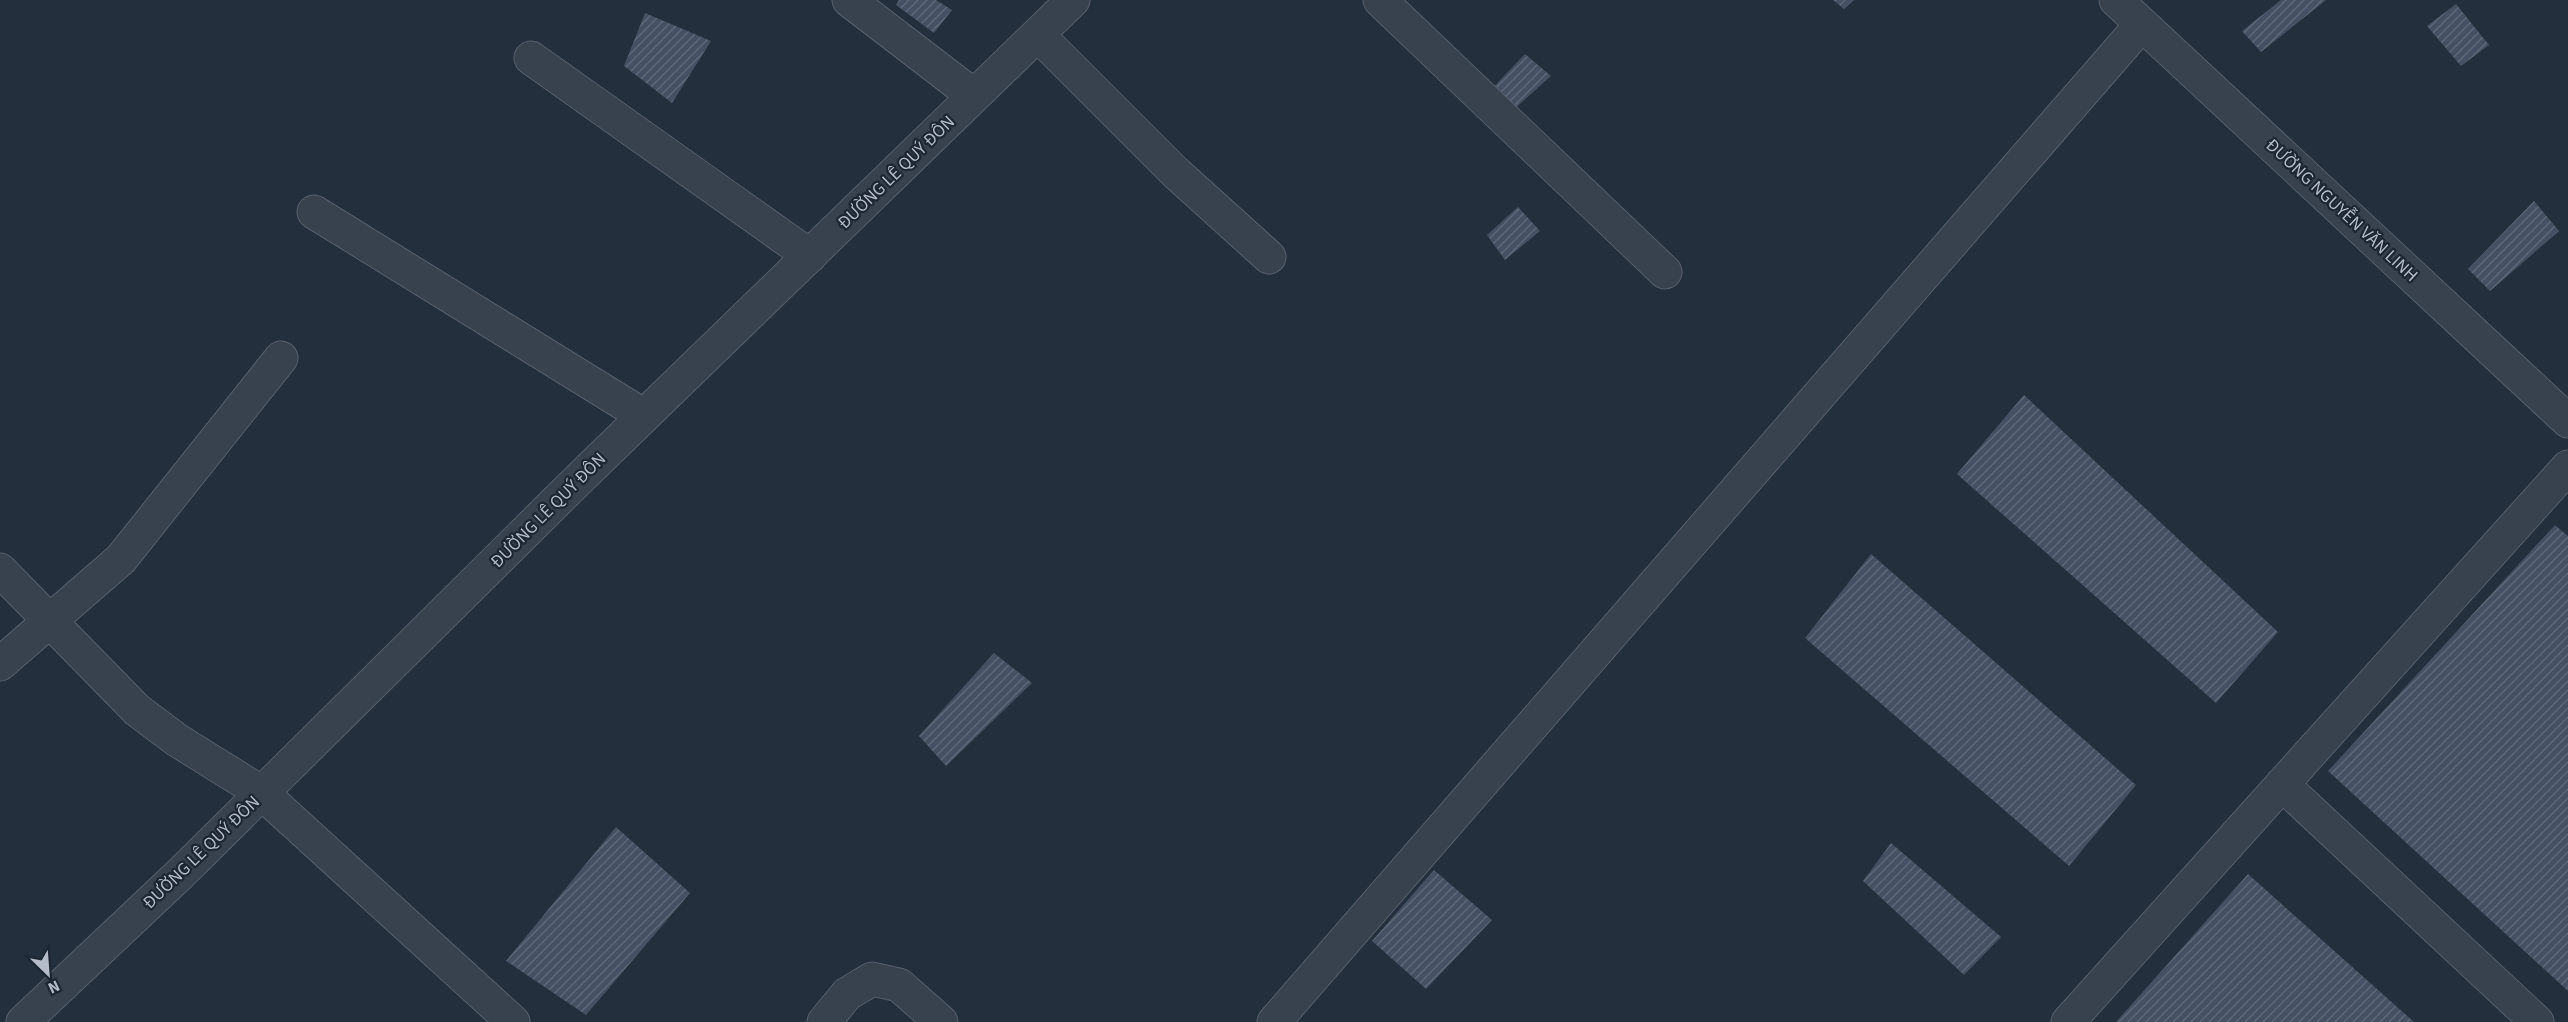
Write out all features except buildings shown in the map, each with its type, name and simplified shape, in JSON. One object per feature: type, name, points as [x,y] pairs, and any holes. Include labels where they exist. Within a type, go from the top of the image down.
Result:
[{"type":"street","points":[[849,0],[974,96]]},
{"type":"street","name":"ĐƯỜNG LÊ QUÝ ĐÔN","points":[[23,1022],[262,793],[644,416],[1073,0]]},
{"type":"street","points":[[1380,0],[1665,272]]},
{"type":"street","name":"ĐƯỜNG NGUYỄN VĂN LINH","points":[[2116,0],[2562,404]]},
{"type":"street","points":[[1274,1022],[2142,24]]},
{"type":"street","points":[[1038,34],[1175,172],[1269,258]]},
{"type":"street","points":[[531,58],[810,256]]},
{"type":"street","points":[[314,212],[644,416]]},
{"type":"street","points":[[0,664],[121,559],[166,499],[281,358]]},
{"type":"street","points":[[2068,1022],[2568,467]]},
{"type":"street","points":[[0,570],[137,710],[177,740],[262,793],[513,1022]]},
{"type":"street","points":[[2282,784],[2537,1022]]},
{"type":"street","points":[[824,1022],[847,994],[872,979],[899,985],[940,1022]]}]
